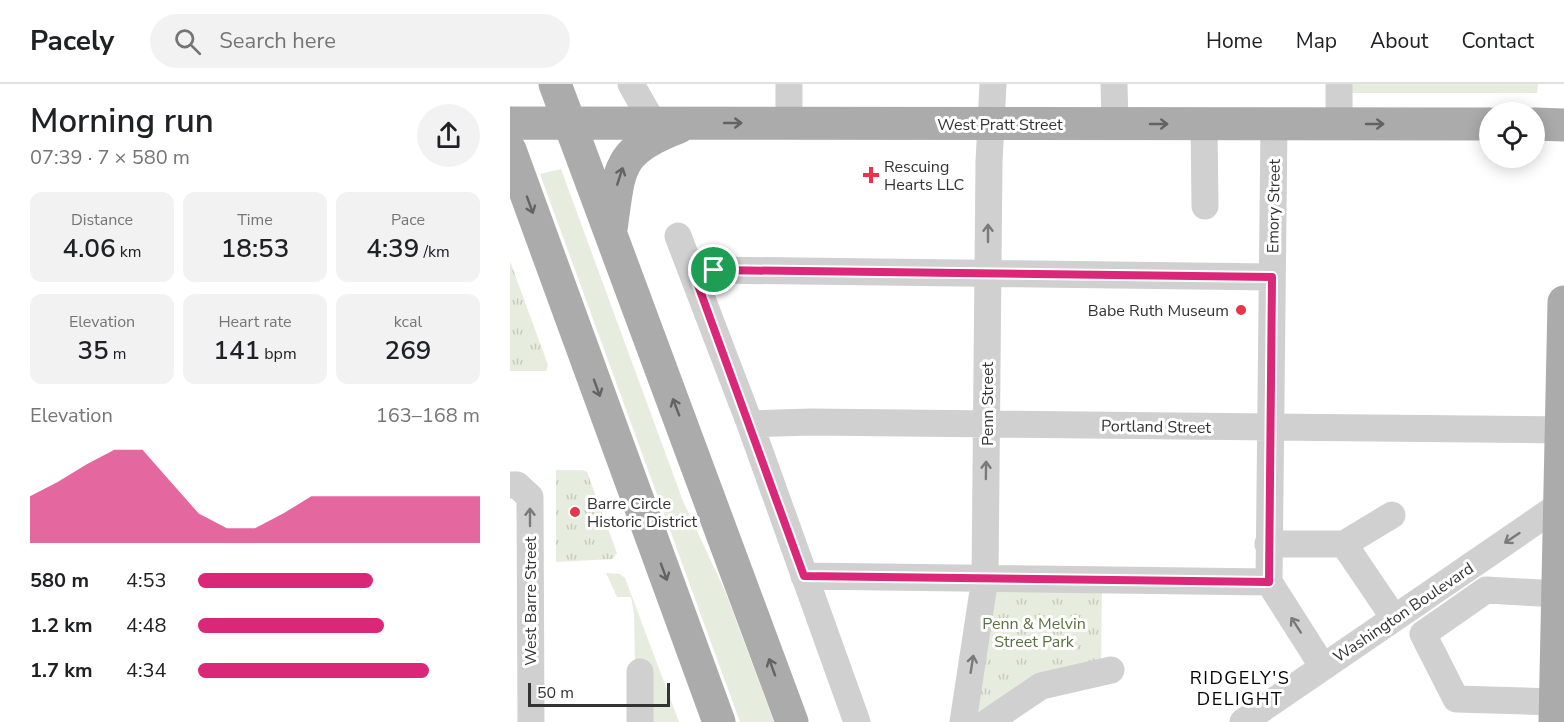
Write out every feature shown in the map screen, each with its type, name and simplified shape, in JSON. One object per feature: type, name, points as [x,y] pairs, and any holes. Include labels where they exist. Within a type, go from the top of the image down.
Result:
[{"type":"main road","points":[[555,84],[792,722]]},
{"type":"main road","name":"West Pratt Street","points":[[510,123],[1479,124]]},
{"type":"main road","points":[[610,234],[618,182],[624,164],[634,149],[652,138],[690,123]]},
{"type":"main road","points":[[1545,124],[1564,124]]},
{"type":"main road","points":[[510,150],[719,722]]},
{"type":"main road","points":[[1555,712],[1562,503],[1564,302]]},
{"type":"street","points":[[631,84],[653,123]]},
{"type":"street","points":[[789,84],[789,124]]},
{"type":"street","name":"Penn Street","points":[[963,722],[985,578],[989,162],[993,84]]},
{"type":"street","points":[[1114,84],[1115,124]]},
{"type":"street","points":[[1339,84],[1339,124]]},
{"type":"street","points":[[1204,124],[1205,206]]},
{"type":"street","name":"Emory Street","points":[[1269,582],[1274,124]]},
{"type":"street","points":[[678,236],[750,424],[857,722]]},
{"type":"street","points":[[694,274],[714,270],[1272,277]]},
{"type":"street","name":"Portland Street","points":[[750,424],[1562,430]]},
{"type":"street","name":"West Barre Street","points":[[514,485],[530,497],[531,722]]},
{"type":"street","name":"Washington Boulevard","points":[[1243,722],[1562,503]]},
{"type":"street","points":[[1268,544],[1344,544],[1392,515]]},
{"type":"street","points":[[1344,544],[1395,618]]},
{"type":"street","points":[[804,576],[1269,582],[1323,667]]},
{"type":"street","points":[[1555,712],[1456,699],[1423,634],[1486,590],[1558,594]]},
{"type":"street","points":[[988,722],[1041,686],[1111,670]]},
{"type":"street","points":[[640,672],[640,722]]},
{"type":"green space","points":[[1352,84],[1538,84],[1537,93],[1352,93]]},
{"type":"green space","points":[[561,169],[683,501],[725,591],[774,722],[740,722],[540,174]]},
{"type":"green space","points":[[510,261],[548,365],[546,371],[510,371]]},
{"type":"green space","points":[[556,470],[587,472],[617,553],[613,559],[556,562]]},
{"type":"green space","points":[[606,573],[620,574],[625,578],[679,722],[651,722],[635,660],[634,613],[631,597],[617,597]]},
{"type":"green space","name":"Penn & Melvin Street Park","points":[[1102,585],[1101,666],[979,720],[973,713],[997,586]]},
{"type":"place","name":"Rescuing Hearts LLC","points":[[871,175]]},
{"type":"place","name":"Babe Ruth Museum","points":[[1241,310]]},
{"type":"place","name":"Barre Circle Historic District","points":[[575,512]]},
{"type":"district","name":"RIDGELY'S DELIGHT","points":[[1240,688]]},
{"type":"route","points":[[714,270],[1272,277],[1269,582],[804,576],[694,274],[714,270]]}]
